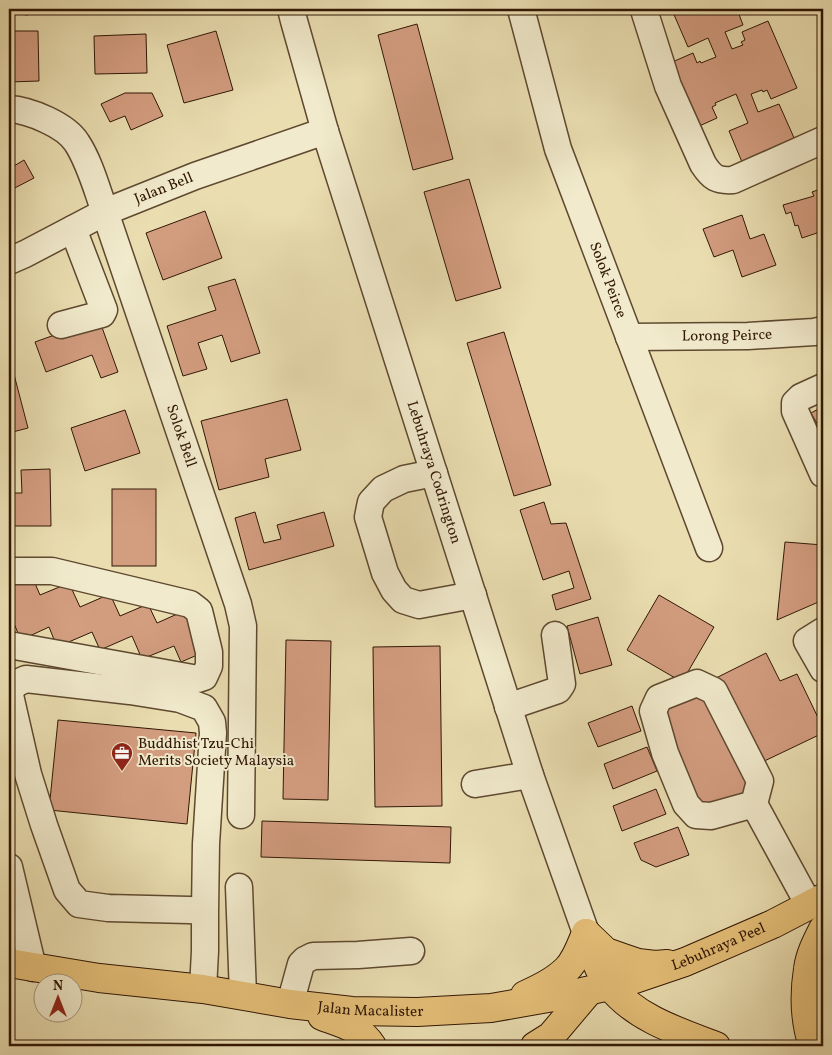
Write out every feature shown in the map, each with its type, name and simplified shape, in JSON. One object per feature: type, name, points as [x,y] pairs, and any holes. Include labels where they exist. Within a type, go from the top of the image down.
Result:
[{"type":"main road","name":"Lebuhraya Peel","points":[[599,988],[623,983],[685,962],[773,924],[816,902]]},
{"type":"main road","points":[[812,1046],[806,1013],[808,968],[814,947],[823,929]]},
{"type":"main road","points":[[501,1006],[548,984],[568,968],[577,954],[586,933],[606,952],[638,963],[655,965],[685,962]]},
{"type":"main road","name":"Lebuhraya Codrington","points":[[586,933],[591,974],[599,988]]},
{"type":"main road","name":"Jalan Macalister","points":[[21,965],[100,978],[203,989],[290,1004],[352,1011],[417,1012],[501,1006],[599,988]]},
{"type":"main road","points":[[535,1046],[551,1036],[599,988],[644,1015],[676,1031],[716,1046]]},
{"type":"main road","points":[[290,1004],[353,1028],[365,1036],[372,1046]]},
{"type":"street","name":"Lebuhraya Codrington","points":[[291,9],[326,130],[508,707],[586,933]]},
{"type":"street","name":"Solok Peirce","points":[[520,9],[558,148],[709,548]]},
{"type":"street","points":[[644,10],[668,86],[709,174],[720,180],[733,180],[823,140]]},
{"type":"street","name":"Solok Bell","points":[[9,108],[20,110],[57,125],[76,141],[85,157],[238,604],[243,626],[242,815]]},
{"type":"street","name":"Jalan Bell","points":[[9,261],[105,212],[195,176],[326,130]]},
{"type":"street","points":[[62,325],[102,314],[104,310],[73,229]]},
{"type":"street","name":"Lorong Peirce","points":[[629,337],[748,336],[823,330]]},
{"type":"street","points":[[823,387],[801,397],[795,403],[795,411],[823,474]]},
{"type":"street","points":[[434,473],[397,482],[383,489],[371,502],[368,517],[385,573],[394,590],[403,600],[419,605],[473,595]]},
{"type":"street","points":[[9,570],[52,571],[190,604],[200,612],[209,652],[210,666],[204,677],[198,679],[9,645]]},
{"type":"street","points":[[823,631],[807,641],[823,669]]},
{"type":"street","points":[[508,707],[558,690],[562,684],[555,635]]},
{"type":"street","points":[[203,989],[205,951],[206,844],[213,733],[212,722],[204,708],[180,699],[130,691],[26,679],[17,683],[9,691],[28,774],[68,890],[79,904],[108,908],[205,911]]},
{"type":"street","points":[[754,804],[711,816],[696,815],[686,804],[665,754],[653,711],[659,698],[697,683],[714,691],[760,781],[754,804],[816,902]]},
{"type":"street","points":[[475,784],[530,775]]},
{"type":"street","points":[[9,867],[21,965]]},
{"type":"street","points":[[239,887],[243,995]]},
{"type":"street","points":[[290,1004],[302,964],[313,956],[411,951]]},
{"type":"building","points":[[9,9],[29,9],[28,15],[9,13]]},
{"type":"building","points":[[737,9],[743,25],[725,32],[732,49],[743,45],[741,42],[745,40],[742,32],[768,21],[797,88],[771,99],[767,90],[751,94],[758,112],[779,104],[795,140],[742,162],[729,131],[748,123],[736,94],[715,103],[716,105],[712,107],[717,118],[697,127],[670,63],[693,53],[697,63],[716,57],[708,38],[688,47],[672,10]]},
{"type":"building","points":[[417,24],[453,159],[413,170],[378,35]]},
{"type":"building","points":[[9,31],[38,31],[39,81],[9,82]]},
{"type":"building","points":[[216,31],[233,90],[184,103],[167,45]]},
{"type":"building","points":[[146,34],[147,73],[95,74],[94,36]]},
{"type":"building","points":[[125,93],[152,93],[163,116],[131,130],[125,116],[110,122],[101,104]]},
{"type":"building","points":[[24,160],[34,178],[9,191],[9,169]]},
{"type":"building","points":[[469,179],[501,288],[456,301],[424,192]]},
{"type":"building","points":[[823,188],[823,231],[802,238],[798,225],[795,226],[791,212],[786,214],[783,205],[814,196],[812,192]]},
{"type":"building","points":[[205,211],[222,258],[163,280],[146,233]]},
{"type":"building","points":[[742,215],[750,239],[764,234],[776,265],[742,277],[733,250],[714,257],[703,229]]},
{"type":"building","points":[[235,279],[260,353],[231,362],[222,335],[198,343],[207,369],[183,376],[167,326],[216,310],[208,287]]},
{"type":"building","points":[[99,319],[118,372],[101,378],[92,355],[46,372],[35,342]]},
{"type":"building","points":[[504,332],[551,485],[514,496],[467,343]]},
{"type":"building","points":[[9,359],[28,428],[9,433]]},
{"type":"building","points":[[823,398],[823,443],[815,426],[819,427],[811,413],[822,407],[819,401]]},
{"type":"building","points":[[287,399],[301,450],[265,459],[269,477],[219,490],[201,421]]},
{"type":"building","points":[[125,410],[140,453],[85,471],[71,428]]},
{"type":"building","points":[[50,469],[51,526],[9,526],[9,493],[22,493],[21,470]]},
{"type":"building","points":[[112,489],[156,489],[156,566],[112,566]]},
{"type":"building","points":[[544,502],[551,524],[566,523],[591,599],[556,610],[552,595],[574,588],[569,571],[543,580],[520,510]]},
{"type":"building","points":[[255,512],[264,543],[281,539],[277,525],[324,512],[334,546],[249,570],[235,518]]},
{"type":"building","points":[[785,542],[823,545],[823,600],[777,620]]},
{"type":"building","points":[[31,574],[40,595],[69,583],[80,607],[110,594],[120,616],[148,604],[157,623],[184,611],[202,653],[181,662],[174,646],[142,659],[132,636],[100,650],[92,632],[57,647],[49,627],[21,640],[9,612],[9,584]]},
{"type":"building","points":[[659,595],[714,627],[682,682],[627,650]]},
{"type":"building","points":[[598,617],[612,665],[580,674],[567,626]]},
{"type":"building","points":[[286,640],[331,641],[328,800],[283,799]]},
{"type":"building","points":[[440,646],[442,806],[375,807],[373,647]]},
{"type":"building","points":[[766,653],[780,681],[797,674],[823,728],[823,733],[756,765],[714,679]]},
{"type":"building","points":[[705,690],[751,795],[704,815],[658,710]]},
{"type":"building","points":[[632,706],[641,731],[598,747],[588,723]]},
{"type":"building","name":"Buddhist Tzu-Chi Merits Society Malaysia","points":[[58,720],[196,733],[187,824],[49,810]]},
{"type":"building","points":[[647,747],[657,771],[613,789],[604,764]]},
{"type":"building","points":[[656,789],[666,814],[622,831],[613,806]]},
{"type":"building","points":[[262,821],[451,827],[450,863],[261,857]]},
{"type":"building","points":[[678,827],[689,855],[656,867],[641,860],[634,843]]},
{"type":"place","name":"Buddhist Tzu-Chi Merits Society Malaysia","points":[[122,772]]}]
